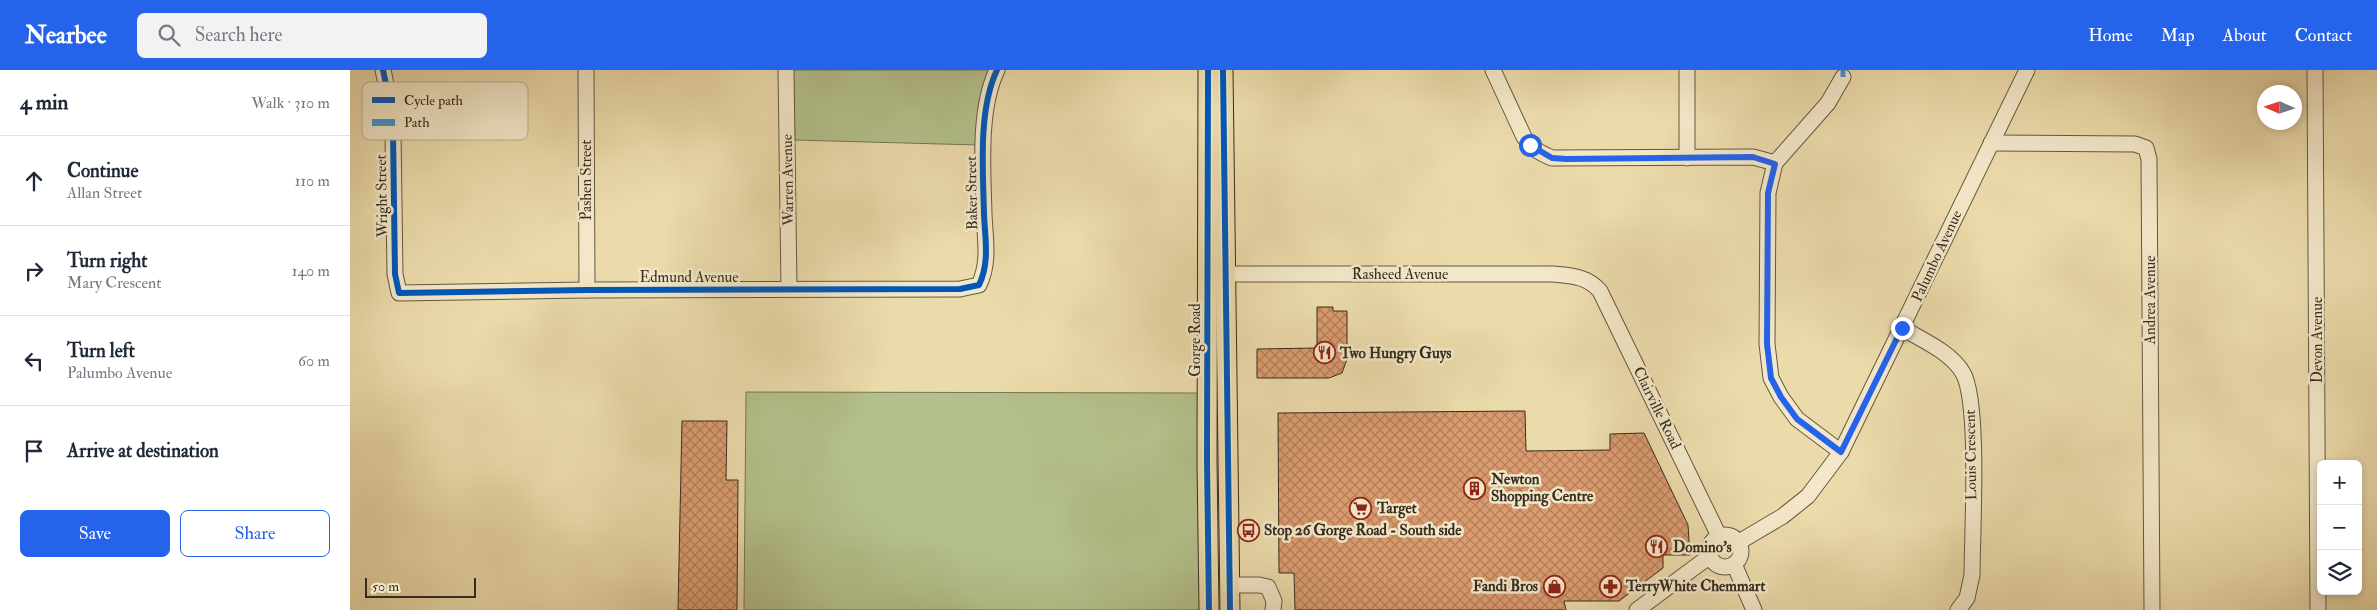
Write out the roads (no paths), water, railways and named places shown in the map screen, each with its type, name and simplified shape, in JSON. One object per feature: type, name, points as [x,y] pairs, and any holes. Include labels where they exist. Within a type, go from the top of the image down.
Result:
[{"type":"main road","name":"Gorge Road","points":[[1208,70],[1230,610]]},
{"type":"main road","name":"Gorge Road","points":[[1209,610],[1208,570],[1223,70]]},
{"type":"main road","points":[[1208,570],[1229,585]]},
{"type":"street","name":"Pashen Street","points":[[586,70],[587,290]]},
{"type":"street","name":"Warren Avenue","points":[[786,70],[789,289]]},
{"type":"street","name":"Baker Street","points":[[979,285],[986,270],[983,181],[985,120],[988,96],[996,70]]},
{"type":"street","points":[[1493,70],[1524,137],[1540,153],[1552,158],[1753,157],[1775,164]]},
{"type":"street","points":[[1687,70],[1687,158]]},
{"type":"street","name":"Palumbo Avenue","points":[[1738,542],[1783,516],[1808,496],[1841,452],[2027,70]]},
{"type":"street","name":"Devon Avenue","points":[[2315,70],[2318,610]]},
{"type":"street","points":[[1841,452],[1797,419],[1781,397],[1771,378],[1767,344],[1768,193],[1775,164],[1828,103],[1843,77]]},
{"type":"street","name":"Wright Street","points":[[393,140],[395,274],[399,293]]},
{"type":"street","name":"Andrea Avenue","points":[[1991,142],[2135,144],[2146,148],[2149,169],[2152,610]]},
{"type":"street","name":"Rasheed Avenue","points":[[1216,274],[1553,274],[1578,276],[1591,282]]},
{"type":"street","name":"Clairville Road","points":[[1591,282],[1600,292],[1720,536]]},
{"type":"street","name":"Edmund Avenue","points":[[399,293],[587,290],[960,289],[979,285]]},
{"type":"street","name":"Louis Crescent","points":[[1902,328],[1942,352],[1952,361],[1964,374],[1971,402],[1972,575],[1967,598],[1958,610]]},
{"type":"street","points":[[1720,536],[1732,536],[1738,542],[1741,552],[1739,560],[1734,564],[1724,567],[1719,565],[1710,556],[1710,545],[1720,536]]},
{"type":"street","points":[[1637,610],[1710,556]]},
{"type":"street","points":[[1734,564],[1754,610]]},
{"type":"street","points":[[1229,585],[1259,585],[1268,588],[1274,600],[1273,610]]},
{"type":"place","name":"Two Hungry Guys","points":[[1324,353]]},
{"type":"place","name":"Newton Shopping Centre","points":[[1475,488]]},
{"type":"place","name":"Target","points":[[1361,508]]},
{"type":"place","name":"Stop 26 Gorge Road - South side","points":[[1248,530]]},
{"type":"place","name":"Domino's","points":[[1657,547]]},
{"type":"place","name":"Fandi Bros","points":[[1554,586]]},
{"type":"place","name":"TerryWhite Chemmart","points":[[1610,586]]}]
